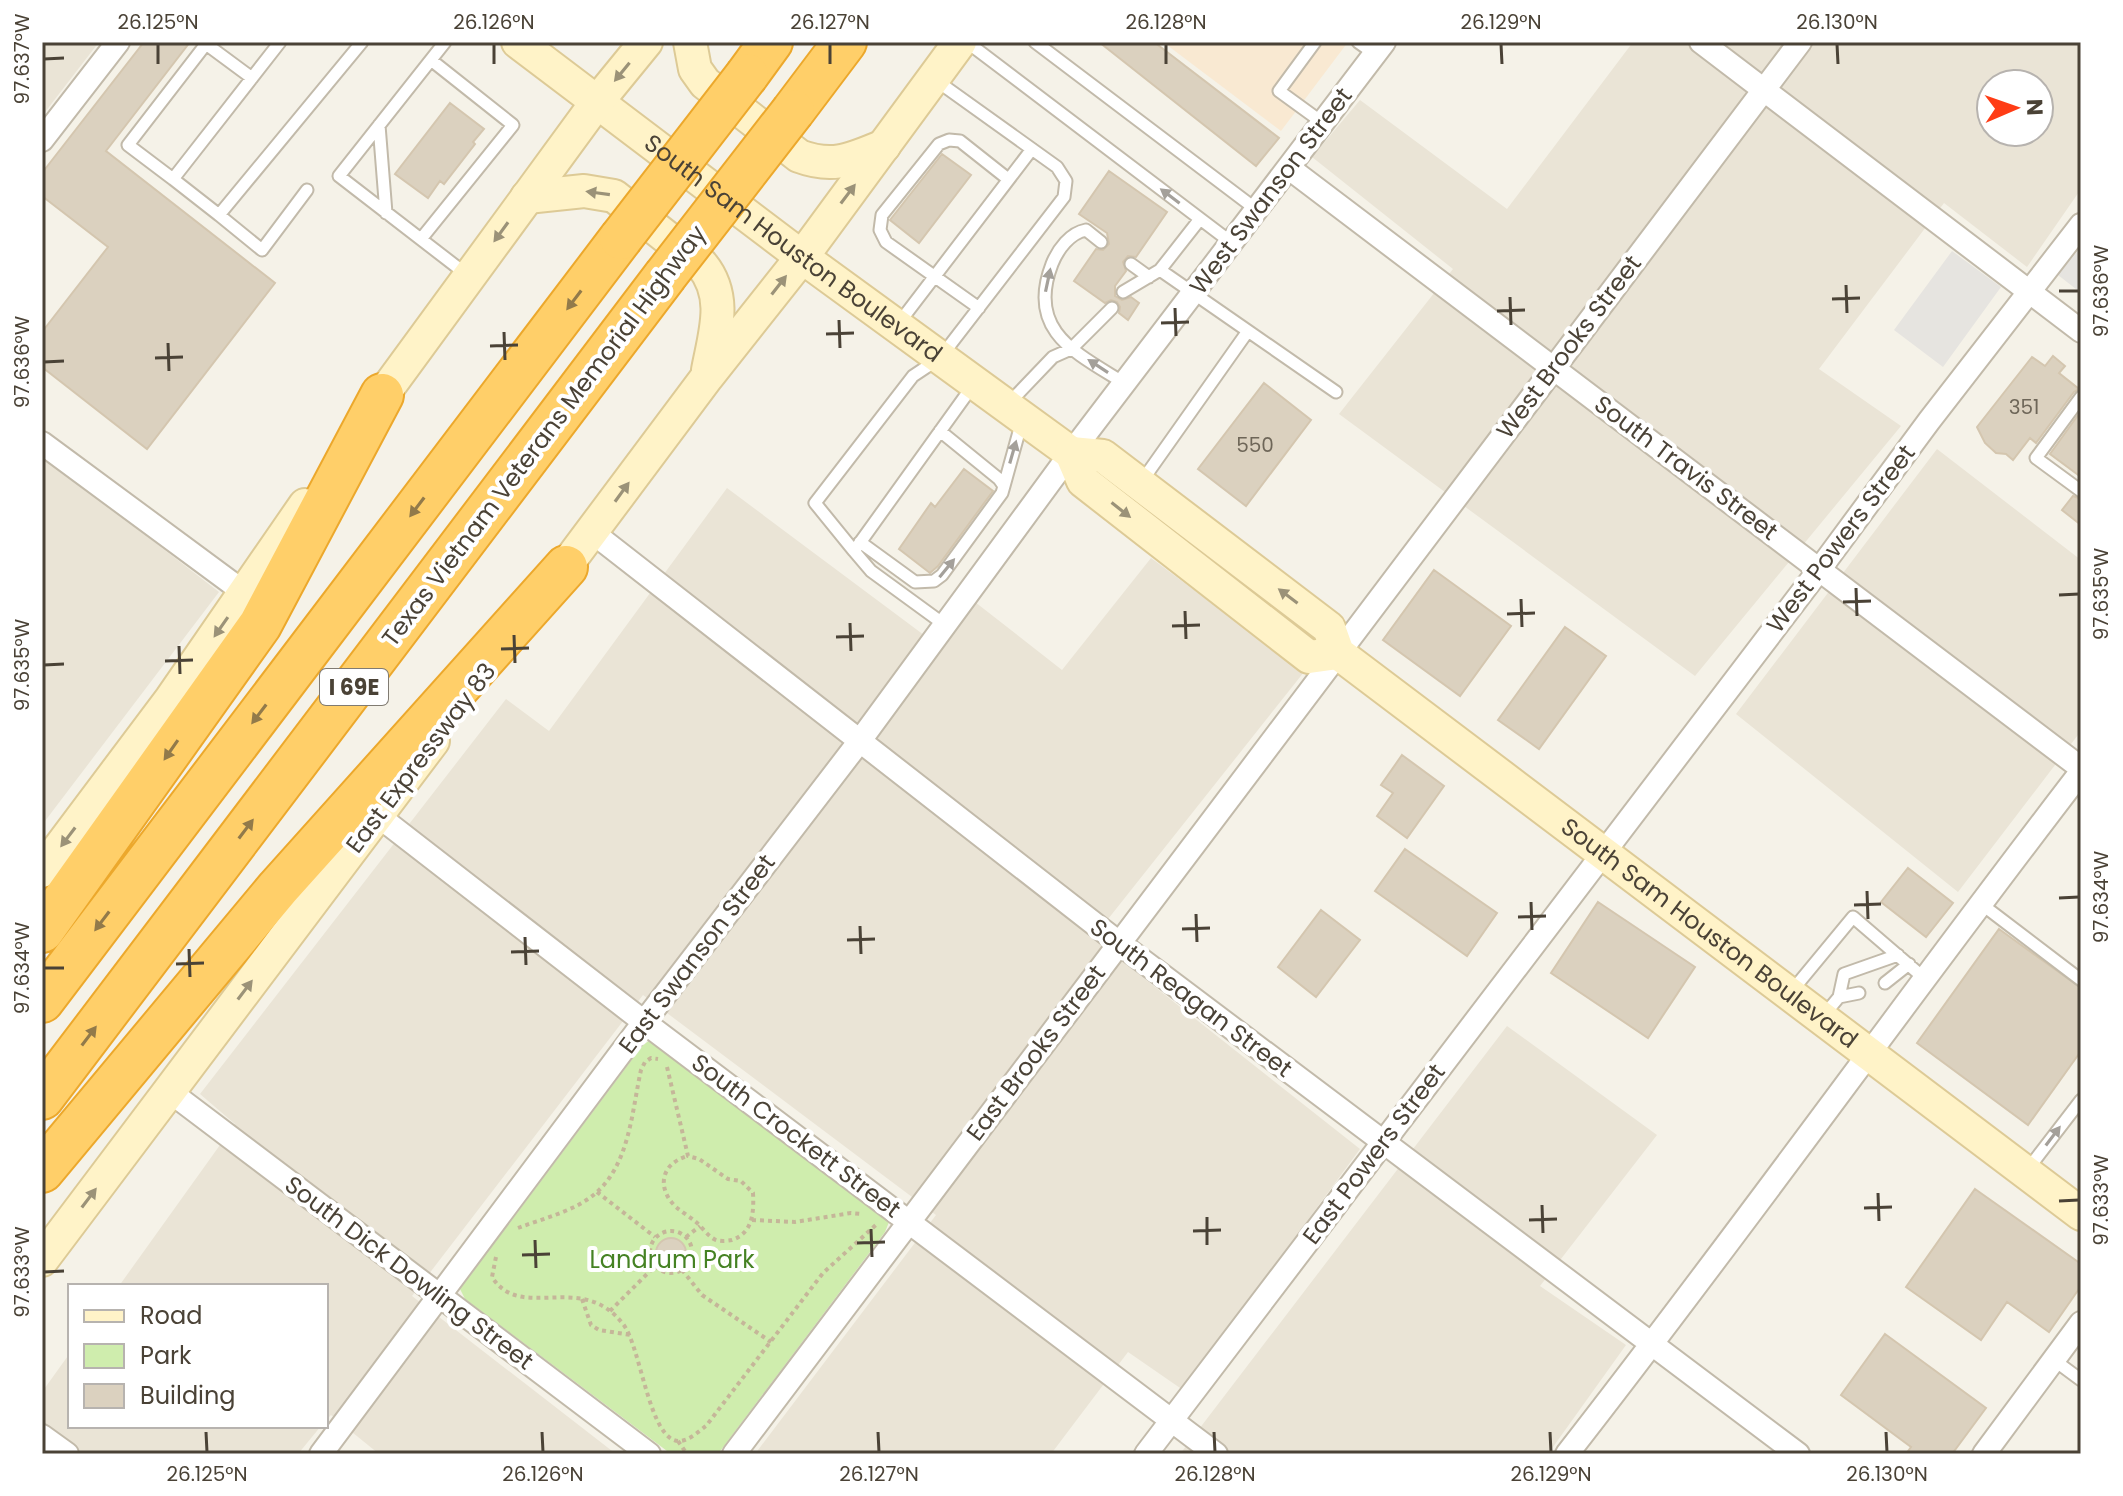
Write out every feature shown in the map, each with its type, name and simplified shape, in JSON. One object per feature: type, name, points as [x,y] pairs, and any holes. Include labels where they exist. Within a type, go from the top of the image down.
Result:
[{"type":"highway","name":"Texas Vietnam Veterans Memorial Highway","points":[[42,1098],[845,42]]},
{"type":"highway","name":"I 69E","points":[[42,1001],[759,58]]},
{"type":"highway","points":[[42,931],[260,625],[382,395]]},
{"type":"highway","points":[[42,1171],[278,888],[566,567]]},
{"type":"main road","name":"South Sam Houston Boulevard","points":[[518,42],[802,257],[1071,453],[1103,456],[1329,628],[1338,653],[1789,995],[1830,1008],[1867,1054],[2081,1214]]},
{"type":"main road","points":[[42,871],[171,699],[382,395],[597,102],[646,42]]},
{"type":"main road","points":[[690,42],[695,69],[705,83],[799,156],[816,162],[844,162],[885,145]]},
{"type":"main road","name":"East Expressway 83","points":[[42,1260],[707,377],[802,257],[960,42]]},
{"type":"main road","points":[[527,197],[584,191],[614,196],[702,265],[712,277],[718,306],[707,377]]},
{"type":"main road","name":"South Sam Houston Boulevard","points":[[1071,453],[1083,481],[1309,657],[1338,653]]},
{"type":"street","points":[[42,140],[118,42]]},
{"type":"street","points":[[1701,42],[2081,331]]},
{"type":"street","name":"West Brooks Street","points":[[1338,653],[1800,42]]},
{"type":"street","name":"West Swanson Street","points":[[1071,453],[1323,123],[1372,46]]},
{"type":"street","name":"South Travis Street","points":[[1289,168],[1555,367],[2081,770]]},
{"type":"street","name":"West Powers Street","points":[[1603,854],[1929,421],[2081,225]]},
{"type":"street","points":[[42,443],[245,593]]},
{"type":"street","name":"East Swanson Street","points":[[321,1454],[644,1022],[859,742],[1071,453]]},
{"type":"street","name":"South Reagan Street","points":[[592,532],[1119,943],[1798,1454]]},
{"type":"street","name":"East Brooks Street","points":[[734,1454],[1338,653]]},
{"type":"street","points":[[1567,1454],[1652,1345],[1867,1054],[1916,971],[1980,903],[2081,770]]},
{"type":"street","name":"South Crockett Street","points":[[377,815],[644,1022],[1216,1454]]},
{"type":"street","name":"East Powers Street","points":[[1146,1454],[1603,854]]},
{"type":"street","name":"South Dick Dowling Street","points":[[169,1091],[649,1454]]},
{"type":"street","points":[[1984,1454],[2081,1323]]},
{"type":"street","points":[[42,1436],[67,1454]]},
{"type":"lane","points":[[173,179],[280,42]]},
{"type":"lane","points":[[219,215],[362,42]]},
{"type":"lane","points":[[445,42],[339,176],[469,276]]},
{"type":"lane","points":[[967,42],[1232,243]]},
{"type":"lane","points":[[1035,42],[1257,210]]},
{"type":"lane","points":[[1315,42],[1279,91],[1323,123]]},
{"type":"lane","points":[[252,78],[206,44],[128,145],[262,250],[307,190]]},
{"type":"lane","points":[[421,239],[513,125],[431,60]]},
{"type":"lane","points":[[933,78],[1057,167],[1066,181],[1064,197],[979,308],[940,358],[913,376],[815,503],[857,547],[871,571],[945,625]]},
{"type":"lane","points":[[379,125],[386,213]]},
{"type":"lane","points":[[979,308],[886,242],[880,230],[882,215],[939,144],[949,140],[960,141],[1008,179]]},
{"type":"lane","points":[[897,326],[1032,149]]},
{"type":"lane","points":[[1123,292],[1155,273],[1200,219]]},
{"type":"lane","points":[[1101,242],[1086,230],[1076,232],[1054,259],[1046,283],[1046,318],[1071,349],[1124,383]]},
{"type":"lane","points":[[1131,264],[1194,292],[1336,392]]},
{"type":"lane","points":[[857,547],[915,582],[934,581],[942,575],[1002,493],[1014,412],[1053,357],[1071,349],[1112,308]]},
{"type":"lane","points":[[1140,484],[1248,331]]},
{"type":"lane","points":[[857,547],[975,383]]},
{"type":"lane","points":[[2081,397],[2036,458],[2081,491]]},
{"type":"lane","points":[[940,431],[1004,486]]},
{"type":"lane","points":[[1980,903],[2081,980]]},
{"type":"lane","points":[[1789,995],[1853,917],[1916,971],[1885,983]]},
{"type":"lane","points":[[1830,1008],[1844,974],[1898,955]]},
{"type":"lane","points":[[1830,1008],[1859,993]]},
{"type":"lane","points":[[2026,1173],[2081,1100]]},
{"type":"lane","points":[[2054,1360],[2081,1380]]},
{"type":"path","points":[[517,1229],[567,1210],[597,1192],[623,1154],[641,1070],[651,1058],[664,1062],[670,1073],[688,1156]]},
{"type":"path","points":[[688,1156],[699,1159],[728,1179],[747,1185],[753,1193],[752,1220],[742,1234],[722,1241],[714,1239],[674,1205],[666,1192],[664,1180],[671,1163],[688,1156]]},
{"type":"path","points":[[597,1192],[655,1237]]},
{"type":"path","points":[[752,1220],[795,1222],[851,1213],[861,1214],[884,1229]]},
{"type":"path","points":[[498,1250],[492,1277],[506,1292],[527,1299],[561,1295],[582,1299],[596,1303],[621,1321],[631,1335],[655,1417],[669,1438],[678,1441],[687,1439],[706,1426],[823,1273],[878,1223]]},
{"type":"path","points":[[686,1237],[700,1226]]},
{"type":"path","points":[[672,1230],[686,1237],[692,1254],[687,1266],[667,1273],[655,1266],[649,1252],[655,1237],[672,1230]]},
{"type":"path","points":[[610,1311],[655,1266]]},
{"type":"path","points":[[682,1270],[702,1295],[771,1342]]},
{"type":"path","points":[[582,1299],[591,1325],[612,1333],[631,1335]]},
{"type":"path","points":[[678,1441],[687,1454]]},
{"type":"shaded area","points":[[42,42],[99,42],[42,116]]},
{"type":"shaded area","points":[[1163,42],[1348,42],[1281,131]]},
{"type":"shaded area","points":[[1633,42],[2081,42],[2081,189],[2027,267],[1944,203],[1819,369],[1901,426],[1695,676],[1339,414],[1453,269],[1312,157],[1360,100],[1507,209]]},
{"type":"shaded area","points":[[2081,247],[2081,293],[2058,275]]},
{"type":"shaded area","points":[[1952,251],[2001,287],[1943,367],[1894,330]]},
{"type":"shaded area","points":[[1937,449],[2081,560],[2081,731],[1958,892],[1736,714]]},
{"type":"shaded area","points":[[42,455],[219,592],[42,825]]},
{"type":"shaded area","points":[[727,488],[940,647],[975,602],[1062,670],[1151,558],[1304,672],[1093,938],[1360,1149],[1183,1390],[1128,1352],[1051,1454],[755,1454],[936,1215],[643,995],[412,1296],[616,1454],[379,1454],[331,1415],[328,1418],[328,1284],[120,1284],[235,1124],[200,1094],[506,699],[549,731]]},
{"type":"shaded area","points":[[1507,1026],[1657,1135],[1540,1286],[1626,1345],[1548,1454],[1180,1454]]},
{"type":"shaded area","points":[[68,1356],[68,1428],[319,1428],[298,1454],[42,1454],[42,1392]]},
{"type":"green space","name":"Landrum Park","points":[[650,1040],[887,1217],[889,1222],[885,1232],[718,1454],[671,1454],[465,1299],[460,1289],[642,1046]]},
{"type":"building","points":[[144,42],[190,42],[106,151],[275,283],[147,449],[42,367],[42,332],[108,247],[42,196],[42,173]]},
{"type":"building","points":[[1099,42],[1154,42],[1279,138],[1256,166]]},
{"type":"building","points":[[450,103],[484,129],[444,184],[440,181],[428,198],[395,174]]},
{"type":"building","points":[[942,154],[971,175],[919,243],[890,220]]},
{"type":"building","points":[[1109,171],[1167,212],[1136,257],[1128,256],[1123,262],[1126,271],[1115,286],[1115,296],[1122,300],[1131,297],[1139,303],[1128,320],[1119,313],[1117,302],[1111,300],[1105,303],[1074,281],[1096,249],[1103,250],[1109,244],[1107,233],[1079,214]]},
{"type":"building","points":[[2053,356],[2065,366],[2059,373],[2079,389],[2036,443],[2030,438],[2013,460],[2006,454],[1996,453],[1985,443],[1977,427],[2032,357],[2045,366]]},
{"type":"building","points":[[1264,383],[1311,420],[1246,506],[1198,469]]},
{"type":"building","points":[[2081,411],[2081,477],[2050,454]]},
{"type":"building","points":[[964,469],[993,491],[930,573],[899,549],[931,503],[935,507]]},
{"type":"building","points":[[2073,496],[2081,499],[2081,525],[2062,510]]},
{"type":"building","points":[[1434,570],[1511,626],[1460,696],[1383,640]]},
{"type":"building","points":[[1565,627],[1606,656],[1539,749],[1498,720]]},
{"type":"building","points":[[1402,755],[1444,786],[1407,838],[1377,816],[1393,793],[1381,785]]},
{"type":"building","points":[[1405,849],[1497,913],[1467,956],[1375,891]]},
{"type":"building","points":[[1908,868],[1953,903],[1926,937],[1881,902]]},
{"type":"building","points":[[1598,902],[1695,967],[1648,1038],[1551,973]]},
{"type":"building","points":[[1321,910],[1360,940],[1316,997],[1278,967]]},
{"type":"building","points":[[1999,929],[2081,988],[2081,1051],[2028,1125],[1917,1043]]},
{"type":"building","points":[[1975,1189],[2081,1264],[2081,1286],[2049,1332],[2007,1302],[1981,1340],[1906,1287]]},
{"type":"building","points":[[671,1238],[677,1239],[685,1247],[685,1259],[677,1267],[671,1268],[665,1267],[657,1259],[656,1253],[657,1247],[665,1239]]},
{"type":"building","points":[[1885,1334],[1986,1408],[1952,1454],[1906,1454],[1911,1447],[1841,1395]]}]
